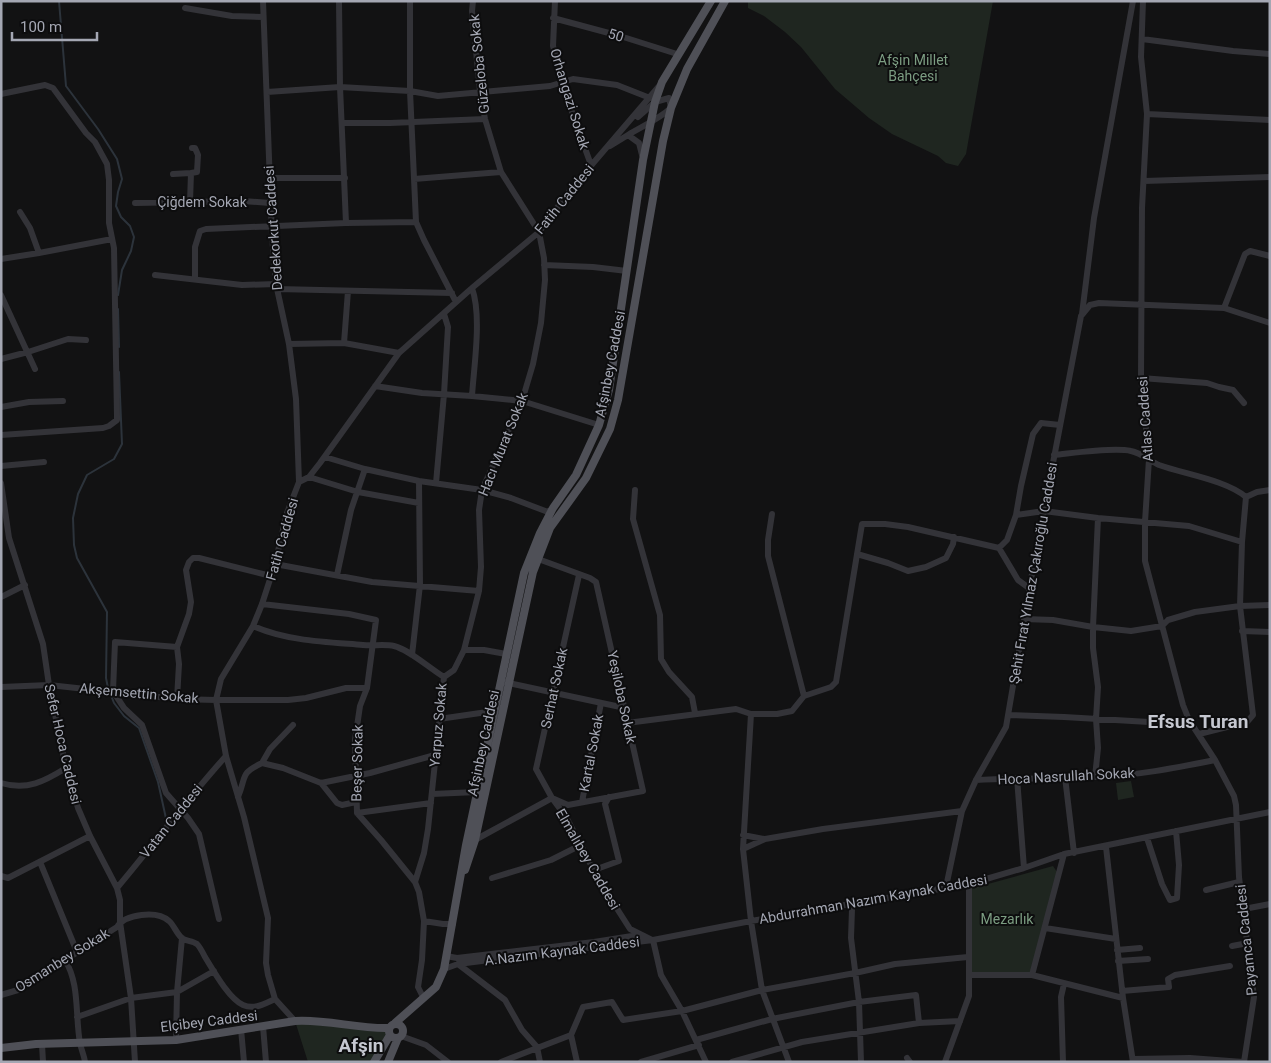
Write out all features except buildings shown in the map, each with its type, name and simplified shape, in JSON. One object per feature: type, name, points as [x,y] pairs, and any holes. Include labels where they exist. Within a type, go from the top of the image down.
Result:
[{"type":"main road","name":"Afşinbey Caddesi","points":[[396,1031],[423,997],[436,987],[444,969],[456,898],[471,839],[504,682],[533,572],[534,557],[553,508],[576,475],[599,425],[609,390],[653,100],[677,54],[711,1]]},
{"type":"main road","name":"Afşinbey Caddesi","points":[[471,839],[477,792],[494,712],[504,682],[506,654],[524,573],[550,528],[586,478],[610,429],[618,400],[663,141],[671,108],[687,69],[725,1]]},
{"type":"main road","name":"Elçibey Caddesi","points":[[1,1048],[42,1044],[176,1040],[312,1020],[396,1031]]},
{"type":"main road","points":[[374,1062],[396,1031]]},
{"type":"main road","points":[[388,1062],[396,1031]]},
{"type":"street","name":"Dedekorkut Caddesi","points":[[263,1],[270,203],[276,287],[289,344],[298,423],[299,482]]},
{"type":"street","points":[[340,1],[340,87],[346,223]]},
{"type":"street","points":[[410,1],[410,91],[416,222],[456,302]]},
{"type":"street","name":"Güzeloba Sokak","points":[[473,1],[472,11],[480,91],[485,118],[501,172],[539,232]]},
{"type":"street","name":"Orhangazi Sokak","points":[[555,1],[553,46],[563,83],[591,166]]},
{"type":"street","name":"Şehit Fırat Yılmaz Çakıroğlu Caddesi","points":[[946,887],[962,811],[976,780],[1006,727],[1029,588],[1082,316],[1094,218],[1133,1]]},
{"type":"street","name":"Atlas Caddesi","points":[[1143,1],[1141,57],[1147,114],[1141,266],[1141,378],[1149,459],[1145,522],[1145,561],[1179,692],[1189,720],[1215,760],[1234,796],[1237,818]]},
{"type":"street","points":[[185,8],[232,16],[263,17]]},
{"type":"street","name":"50","points":[[553,18],[677,54]]},
{"type":"street","points":[[1142,38],[1270,54]]},
{"type":"street","points":[[267,92],[340,87],[410,91],[438,96],[480,91],[522,90],[563,83],[573,79],[617,85],[653,100],[669,98],[671,108],[661,117],[650,121],[603,151]]},
{"type":"street","points":[[1,94],[45,85],[53,88],[95,142],[107,164],[109,223],[114,248],[117,420],[103,428],[1,435]]},
{"type":"street","name":"Fatih Caddesi","points":[[295,1021],[275,999],[266,963],[268,918],[226,756],[216,700],[220,678],[253,626],[262,604],[272,576],[282,530],[299,482],[309,477],[325,457],[399,353],[539,232],[612,140],[653,100]]},
{"type":"street","points":[[1147,114],[1270,120]]},
{"type":"street","points":[[342,123],[485,118]]},
{"type":"street","points":[[628,135],[639,143],[642,149],[643,160]]},
{"type":"street","points":[[172,174],[191,174],[197,172],[198,155],[195,148],[192,148]]},
{"type":"street","points":[[414,179],[501,172]]},
{"type":"street","points":[[190,202],[191,174]]},
{"type":"street","points":[[1144,181],[1270,177]]},
{"type":"street","points":[[269,178],[345,178]]},
{"type":"street","name":"Çiğdem Sokak","points":[[135,203],[242,201],[270,203]]},
{"type":"street","points":[[20,212],[30,228],[39,253]]},
{"type":"street","points":[[195,279],[195,247],[200,231],[206,229],[416,222]]},
{"type":"street","name":"Hacı Murat Sokak","points":[[444,677],[454,670],[464,650],[479,591],[479,510],[482,490],[522,401],[541,323],[545,280],[539,232]]},
{"type":"street","points":[[1,259],[112,238]]},
{"type":"street","points":[[1224,308],[1245,254],[1250,251],[1270,256]]},
{"type":"street","points":[[544,265],[593,266],[628,271]]},
{"type":"street","points":[[155,275],[242,285],[348,291],[452,293]]},
{"type":"street","points":[[472,288],[475,298],[476,322],[472,396]]},
{"type":"street","points":[[344,343],[348,291]]},
{"type":"street","points":[[1,296],[35,369]]},
{"type":"street","points":[[1082,316],[1090,305],[1099,303],[1224,308],[1270,323]]},
{"type":"street","points":[[436,483],[448,327],[444,314]]},
{"type":"street","points":[[1,359],[68,339],[86,340]]},
{"type":"street","points":[[289,344],[344,343],[399,353]]},
{"type":"street","points":[[1141,378],[1207,382],[1233,390],[1244,402]]},
{"type":"street","points":[[375,386],[422,393],[522,401],[599,425]]},
{"type":"street","points":[[1,407],[29,402],[62,401]]},
{"type":"street","points":[[999,548],[1007,540],[1016,515],[1033,434],[1041,423],[1060,425]]},
{"type":"street","points":[[1054,455],[1120,450],[1132,451],[1158,464],[1205,478],[1230,488],[1246,497]]},
{"type":"street","points":[[325,457],[419,481],[482,490],[548,512],[553,508]]},
{"type":"street","points":[[1,466],[44,462]]},
{"type":"street","points":[[337,576],[345,533],[366,469]]},
{"type":"street","points":[[309,477],[358,492],[419,503]]},
{"type":"street","points":[[412,655],[420,585],[419,481]]},
{"type":"street","name":"Sefer Hoca Caddesi","points":[[1,483],[9,538],[43,644],[49,685],[66,768],[78,808],[117,888],[120,900],[120,922],[131,998],[135,1062]]},
{"type":"street","points":[[635,490],[632,520],[660,615],[661,659],[669,672],[692,697],[695,713]]},
{"type":"street","points":[[1246,497],[1257,492],[1270,490]]},
{"type":"street","points":[[1199,734],[1247,722],[1253,714],[1240,606],[1242,542],[1246,497]]},
{"type":"street","points":[[1016,515],[1044,511],[1189,526],[1242,542]]},
{"type":"street","points":[[772,514],[768,540],[768,556],[804,696]]},
{"type":"street","points":[[1096,777],[1098,687],[1093,648],[1093,627],[1098,518]]},
{"type":"street","points":[[628,723],[736,709],[751,714],[777,714],[792,711],[804,696],[830,687],[836,682],[862,524],[908,527],[999,548],[1018,580],[1029,588]]},
{"type":"street","points":[[857,554],[908,571],[926,567],[946,558],[953,544],[954,537]]},
{"type":"street","name":"Yeşiloba Sokak","points":[[534,557],[596,582],[643,791],[568,805]]},
{"type":"street","points":[[177,699],[179,664],[177,647],[190,602],[186,570],[189,562],[193,558],[199,558],[272,576]]},
{"type":"street","points":[[275,564],[372,582],[479,591]]},
{"type":"street","name":"Serhat Sokak","points":[[552,798],[536,769],[554,693],[578,575]]},
{"type":"street","points":[[1,597],[25,585]]},
{"type":"street","name":"Beşer Sokak","points":[[262,604],[349,614],[376,620],[367,688],[360,706],[355,740],[357,813],[415,882],[419,892],[424,921],[422,960],[418,987],[423,997]]},
{"type":"street","points":[[1024,619],[1054,620],[1131,631],[1162,626],[1168,620],[1195,612],[1240,606],[1270,605]]},
{"type":"street","name":"Yarpuz Sokak","points":[[253,626],[265,631],[310,640],[394,646],[412,655],[444,677],[431,803],[424,852],[415,882]]},
{"type":"street","points":[[1242,631],[1270,632]]},
{"type":"street","points":[[177,647],[115,642],[113,691],[124,708],[142,725],[166,793],[188,818],[198,834],[219,919]]},
{"type":"street","points":[[464,650],[484,650],[506,654]]},
{"type":"street","points":[[504,682],[625,708]]},
{"type":"street","name":"Akşemsettin Sokak","points":[[1,688],[49,685],[177,699],[216,700],[288,700],[306,698],[346,688],[367,688]]},
{"type":"street","name":"Kartal Sokak","points":[[582,802],[601,703]]},
{"type":"street","points":[[440,719],[494,712]]},
{"type":"street","points":[[751,714],[743,849],[751,921],[762,990],[789,1062]]},
{"type":"street","points":[[1008,715],[1166,724],[1189,720]]},
{"type":"street","points":[[238,797],[242,788],[243,778],[248,770],[262,763],[270,749],[293,725]]},
{"type":"street","points":[[321,783],[370,773],[435,755]]},
{"type":"street","name":"Vatan Caddesi","points":[[117,888],[187,800],[226,756]]},
{"type":"street","name":"Hoca Nasrullah Sokak","points":[[976,780],[1096,777],[1164,770],[1215,760]]},
{"type":"street","points":[[262,763],[283,768],[321,783],[337,803],[342,805],[356,802]]},
{"type":"street","points":[[1,783],[19,786],[43,782],[66,768]]},
{"type":"street","points":[[1065,777],[1074,852]]},
{"type":"street","points":[[1017,778],[1024,868]]},
{"type":"street","points":[[432,794],[477,792]]},
{"type":"street","points":[[594,870],[619,861],[605,804],[609,797]]},
{"type":"street","points":[[552,798],[568,805],[566,817]]},
{"type":"street","name":"Elmalıbey Caddesi","points":[[471,839],[552,798],[566,817],[594,870],[630,929],[653,940]]},
{"type":"street","points":[[357,813],[431,803]]},
{"type":"street","points":[[743,849],[765,839],[823,829],[962,811]]},
{"type":"street","name":"Abdurrahman Nazım Kaynak Caddesi","points":[[653,940],[751,921],[968,884],[1064,854],[1106,847],[1270,812]]},
{"type":"street","name":"Payamca Caddesi","points":[[1237,818],[1239,882],[1254,997],[1244,1062]]},
{"type":"street","points":[[1147,838],[1162,884],[1170,900],[1177,898],[1179,865],[1176,831]]},
{"type":"street","points":[[743,835],[765,839]]},
{"type":"street","points":[[1,876],[8,878],[90,836]]},
{"type":"street","points":[[492,878],[551,860],[581,845]]},
{"type":"street","points":[[1106,847],[1122,994],[1133,1060],[1190,1058],[1244,1062]]},
{"type":"street","points":[[1032,975],[1064,854]]},
{"type":"street","points":[[40,862],[77,952]]},
{"type":"street","points":[[1206,890],[1239,882]]},
{"type":"street","points":[[945,1062],[969,996],[968,884]]},
{"type":"street","points":[[1244,909],[1270,904]]},
{"type":"street","points":[[851,905],[851,938],[859,1002],[861,1062]]},
{"type":"street","points":[[120,922],[138,915],[162,916],[169,921],[182,938],[196,943],[223,985],[241,1004],[250,1008],[275,999]]},
{"type":"street","points":[[424,921],[453,924]]},
{"type":"street","name":"Osmanbey Sokak","points":[[1,995],[18,990],[117,926],[120,922]]},
{"type":"street","points":[[1045,928],[1116,939]]},
{"type":"street","name":"A.Nazım Kaynak Caddesi","points":[[446,956],[457,958],[632,936],[653,940]]},
{"type":"street","points":[[176,1040],[177,992],[182,938]]},
{"type":"street","points":[[653,940],[661,975],[682,1011],[706,1062]]},
{"type":"street","name":"A.Nazım Kaynak Caddesi","points":[[444,969],[458,964],[653,940]]},
{"type":"street","points":[[1232,946],[1248,943]]},
{"type":"street","points":[[1117,950],[1140,948]]},
{"type":"street","points":[[577,1062],[572,1035],[583,1006],[612,1002],[623,1020],[682,1011],[762,990],[855,974],[895,964],[968,958]]},
{"type":"street","points":[[1118,961],[1148,959]]},
{"type":"street","points":[[65,960],[69,966],[74,986],[80,1043],[86,1062]]},
{"type":"street","points":[[458,964],[505,1000],[522,1030],[537,1047],[540,1062]]},
{"type":"street","points":[[970,975],[1032,975],[1064,984],[1122,994],[1169,986],[1168,979],[1175,975],[1230,966]]},
{"type":"street","points":[[77,1017],[131,998],[177,992],[214,971]]},
{"type":"street","points":[[1063,1062],[1061,997],[1064,984]]},
{"type":"street","points":[[641,1062],[697,1042],[772,1019],[859,1002],[916,995],[919,1023]]},
{"type":"street","points":[[732,1062],[783,1046],[919,1023],[960,1021]]},
{"type":"street","points":[[263,1026],[266,1062]]},
{"type":"street","points":[[242,1030],[244,1062]]},
{"type":"street","points":[[396,1031],[426,1045],[448,1062]]},
{"type":"street","points":[[501,1062],[572,1035]]},
{"type":"street","points":[[42,1044],[43,1062]]},
{"type":"green space","name":"Afşin Millet Bahçesi","points":[[748,1],[993,1],[966,154],[958,166],[946,163],[938,156],[892,134],[869,118],[835,89],[801,47],[785,32],[764,16],[748,8]]},
{"type":"green space","points":[[1131,781],[1134,797],[1118,800],[1116,783]]},
{"type":"green space","name":"Mezarlık","points":[[1053,866],[1057,872],[1032,975],[969,975],[970,889]]},
{"type":"green space","points":[[295,1021],[389,1028],[374,1062],[308,1062]]},
{"type":"waterway","points":[[59,1],[66,86],[98,129],[117,159],[122,179],[116,206],[121,217],[130,226],[134,237],[131,251],[122,270],[118,295]]},
{"type":"waterway","points":[[118,309],[119,347]]},
{"type":"waterway","points":[[108,688],[106,678],[107,612],[77,558],[74,545],[73,518],[78,494],[87,475],[114,459],[122,444],[119,372]]},
{"type":"waterway","points":[[110,693],[114,703],[124,716],[139,728],[158,782],[167,823]]},
{"type":"district","name":"Efsus Turan","points":[[1198,721]]},
{"type":"district","name":"Afşin","points":[[361,1045]]}]
